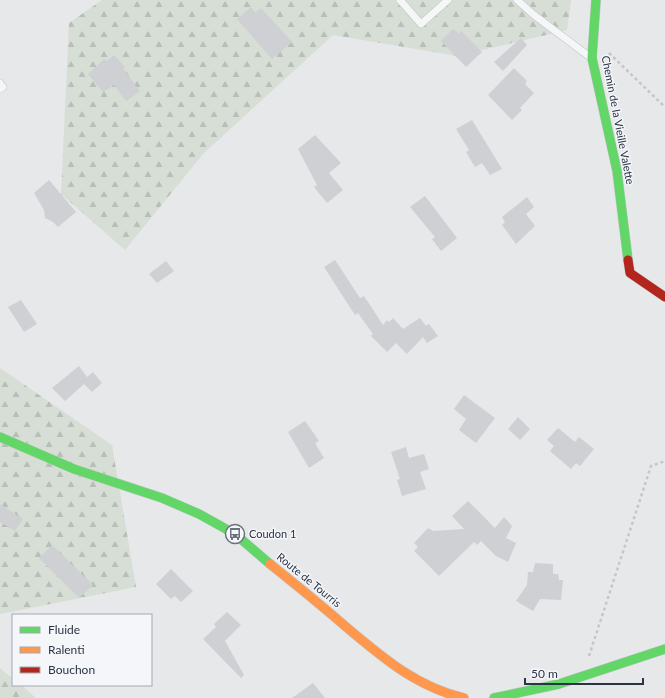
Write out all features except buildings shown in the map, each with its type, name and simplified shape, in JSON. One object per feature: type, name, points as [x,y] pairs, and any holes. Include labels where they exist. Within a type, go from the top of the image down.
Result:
[{"type":"street","name":"Chemin de la Vieille Valette","points":[[596,0],[592,58],[617,171],[630,273],[665,297]]},
{"type":"street","name":"Route de Tourris","points":[[0,438],[83,472],[191,508],[213,520],[235,534],[379,653],[413,678],[440,691],[464,698]]},
{"type":"street","points":[[494,698],[515,695],[592,675],[665,649]]},
{"type":"lane","points":[[400,0],[421,24],[448,0]]},
{"type":"lane","points":[[517,0],[534,16],[592,58]]},
{"type":"lane","points":[[0,83],[3,87],[0,89]]},
{"type":"path","points":[[593,38],[665,107]]},
{"type":"path","points":[[592,675],[589,658],[651,466],[665,461]]},
{"type":"green space","points":[[102,0],[571,0],[567,30],[457,56],[333,35],[203,154],[125,250],[61,194],[69,23]]},
{"type":"green space","points":[[0,368],[112,445],[136,587],[0,614]]},
{"type":"green space","points":[[0,668],[12,678],[12,686],[22,686],[36,698],[0,698]]},
{"type":"traffic: fast","points":[[596,0],[592,58],[617,171],[628,260]]},
{"type":"traffic: fast","points":[[0,437],[74,469],[162,498],[199,514],[235,534],[270,564]]},
{"type":"traffic: fast","points":[[494,698],[559,684],[665,649]]},
{"type":"traffic: slow","points":[[270,564],[372,649],[400,670],[430,686],[464,698]]},
{"type":"traffic: jam","points":[[628,260],[630,273],[665,297]]},
{"type":"place","name":"Coudon 1","points":[[235,534]]}]
